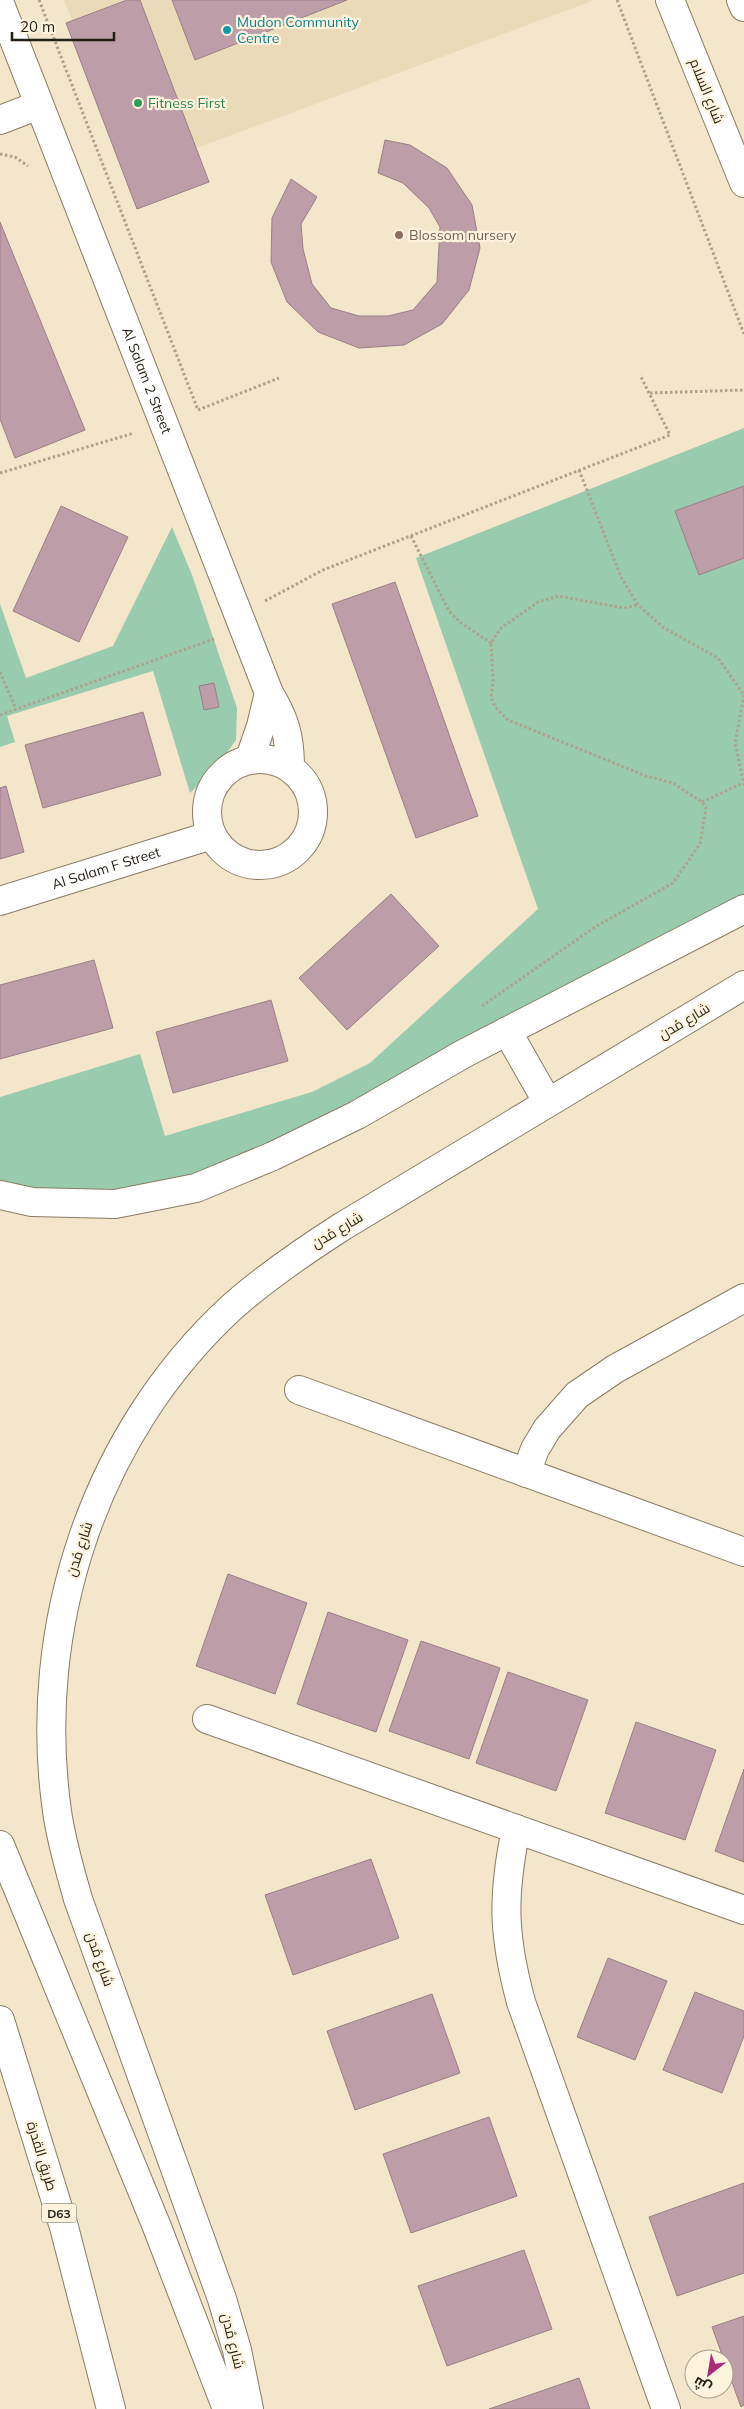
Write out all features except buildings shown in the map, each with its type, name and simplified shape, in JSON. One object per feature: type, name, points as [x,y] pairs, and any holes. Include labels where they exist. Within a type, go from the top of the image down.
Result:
[{"type":"street","name":"شارع السلام","points":[[670,0],[744,183]]},
{"type":"street","points":[[741,0],[744,7]]},
{"type":"street","name":"Al Salam 2 Street","points":[[0,4],[269,693]]},
{"type":"street","points":[[0,120],[40,105]]},
{"type":"street","points":[[250,758],[261,726],[269,693]]},
{"type":"street","points":[[269,693],[287,728],[290,768]]},
{"type":"street","points":[[250,758],[272,759],[290,768],[308,786],[314,806],[312,827],[302,846],[285,859],[265,865],[244,863],[225,852],[212,835],[206,816],[208,797],[217,779],[231,766],[250,758]]},
{"type":"street","name":"Al Salam F Street","points":[[0,901],[212,835]]},
{"type":"street","points":[[0,1195],[32,1202],[115,1204],[196,1188],[273,1156],[349,1119],[507,1031],[744,909]]},
{"type":"street","name":"شارع مُدن","points":[[249,2409],[237,2350],[222,2299],[81,1908],[66,1858],[57,1812],[50,1720],[53,1674],[68,1582],[81,1538],[124,1446],[169,1376],[231,1308],[266,1278],[304,1251],[744,985]]},
{"type":"street","points":[[507,1031],[548,1103]]},
{"type":"street","points":[[526,1473],[535,1449],[547,1429],[577,1395],[615,1369],[744,1298]]},
{"type":"street","points":[[299,1390],[744,1552]]},
{"type":"street","points":[[207,1719],[744,1910]]},
{"type":"street","points":[[516,1829],[508,1870],[505,1915],[510,1959],[521,2002],[666,2409]]},
{"type":"street","points":[[0,1845],[157,2227],[227,2409]]},
{"type":"street","name":"طريق القدرة","points":[[0,2020],[64,2227],[111,2409]]},
{"type":"path","points":[[39,0],[198,410]]},
{"type":"path","points":[[617,0],[744,334]]},
{"type":"path","points":[[0,154],[15,157],[30,168]]},
{"type":"path","points":[[0,715],[223,636],[219,627],[323,570],[670,435],[640,376]]},
{"type":"path","points":[[650,393],[744,390]]},
{"type":"path","points":[[579,470],[621,577],[638,605],[664,628],[718,658],[744,695],[735,743],[743,784],[702,802]]},
{"type":"path","points":[[411,536],[450,611],[461,623],[491,643]]},
{"type":"path","points":[[482,1006],[595,927],[673,883],[700,844],[706,808],[702,802],[672,782],[646,776],[508,720],[495,707],[491,697],[493,680],[491,643],[501,628],[538,602],[558,596],[624,608],[638,605]]},
{"type":"path","points":[[0,672],[16,709]]},
{"type":"shaded area","name":"Mudon Community Centre","points":[[64,0],[591,0],[592,1],[132,172]]},
{"type":"green space","points":[[744,428],[744,914],[448,1069],[153,1199],[0,1193],[0,1097],[140,1054],[165,1136],[312,1092],[370,1063],[538,909],[416,558]]},
{"type":"green space","points":[[172,527],[192,575],[237,708],[236,740],[215,769],[190,793],[153,671],[7,716],[15,742],[0,747],[0,604],[26,678],[113,646]]},
{"type":"place","name":"Mudon Community Centre","points":[[227,30]]},
{"type":"place","name":"Fitness First","points":[[138,103]]},
{"type":"place","name":"Blossom nursery","points":[[399,235]]}]
